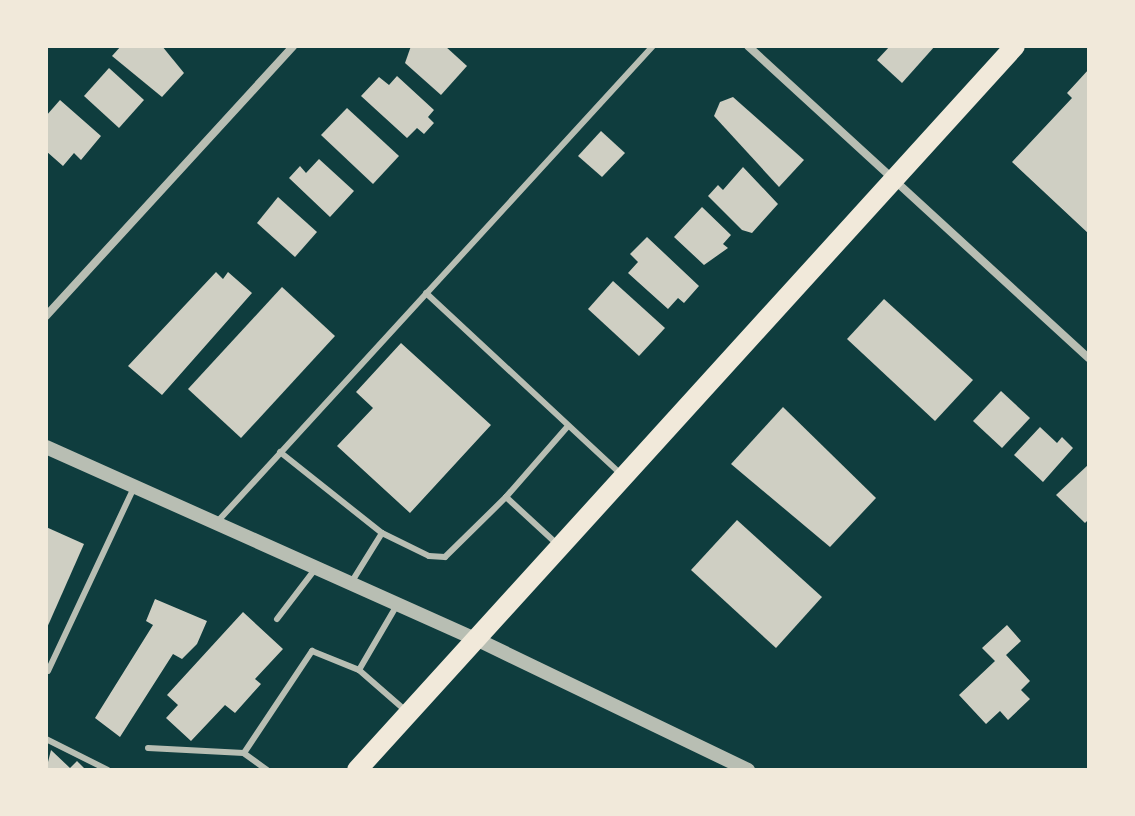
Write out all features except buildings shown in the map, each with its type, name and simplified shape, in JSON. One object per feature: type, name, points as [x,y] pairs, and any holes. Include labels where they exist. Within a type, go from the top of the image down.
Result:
[{"type":"main road","points":[[357,770],[1015,46]]},
{"type":"street","points":[[46,316],[293,46]]},
{"type":"street","points":[[748,46],[1089,358]]},
{"type":"street","points":[[46,447],[476,639],[748,770]]},
{"type":"lane","points":[[216,523],[653,46]]},
{"type":"lane","points":[[426,293],[624,477]]},
{"type":"lane","points":[[280,452],[382,533],[429,556],[445,557],[506,497],[568,426]]},
{"type":"lane","points":[[48,671],[134,487]]},
{"type":"lane","points":[[506,497],[560,547]]},
{"type":"lane","points":[[351,583],[382,533]]},
{"type":"lane","points":[[277,619],[316,568]]},
{"type":"lane","points":[[359,670],[398,604]]},
{"type":"lane","points":[[244,753],[312,651],[359,670],[408,713]]},
{"type":"lane","points":[[46,739],[108,770]]},
{"type":"lane","points":[[148,748],[244,753],[267,770]]}]
